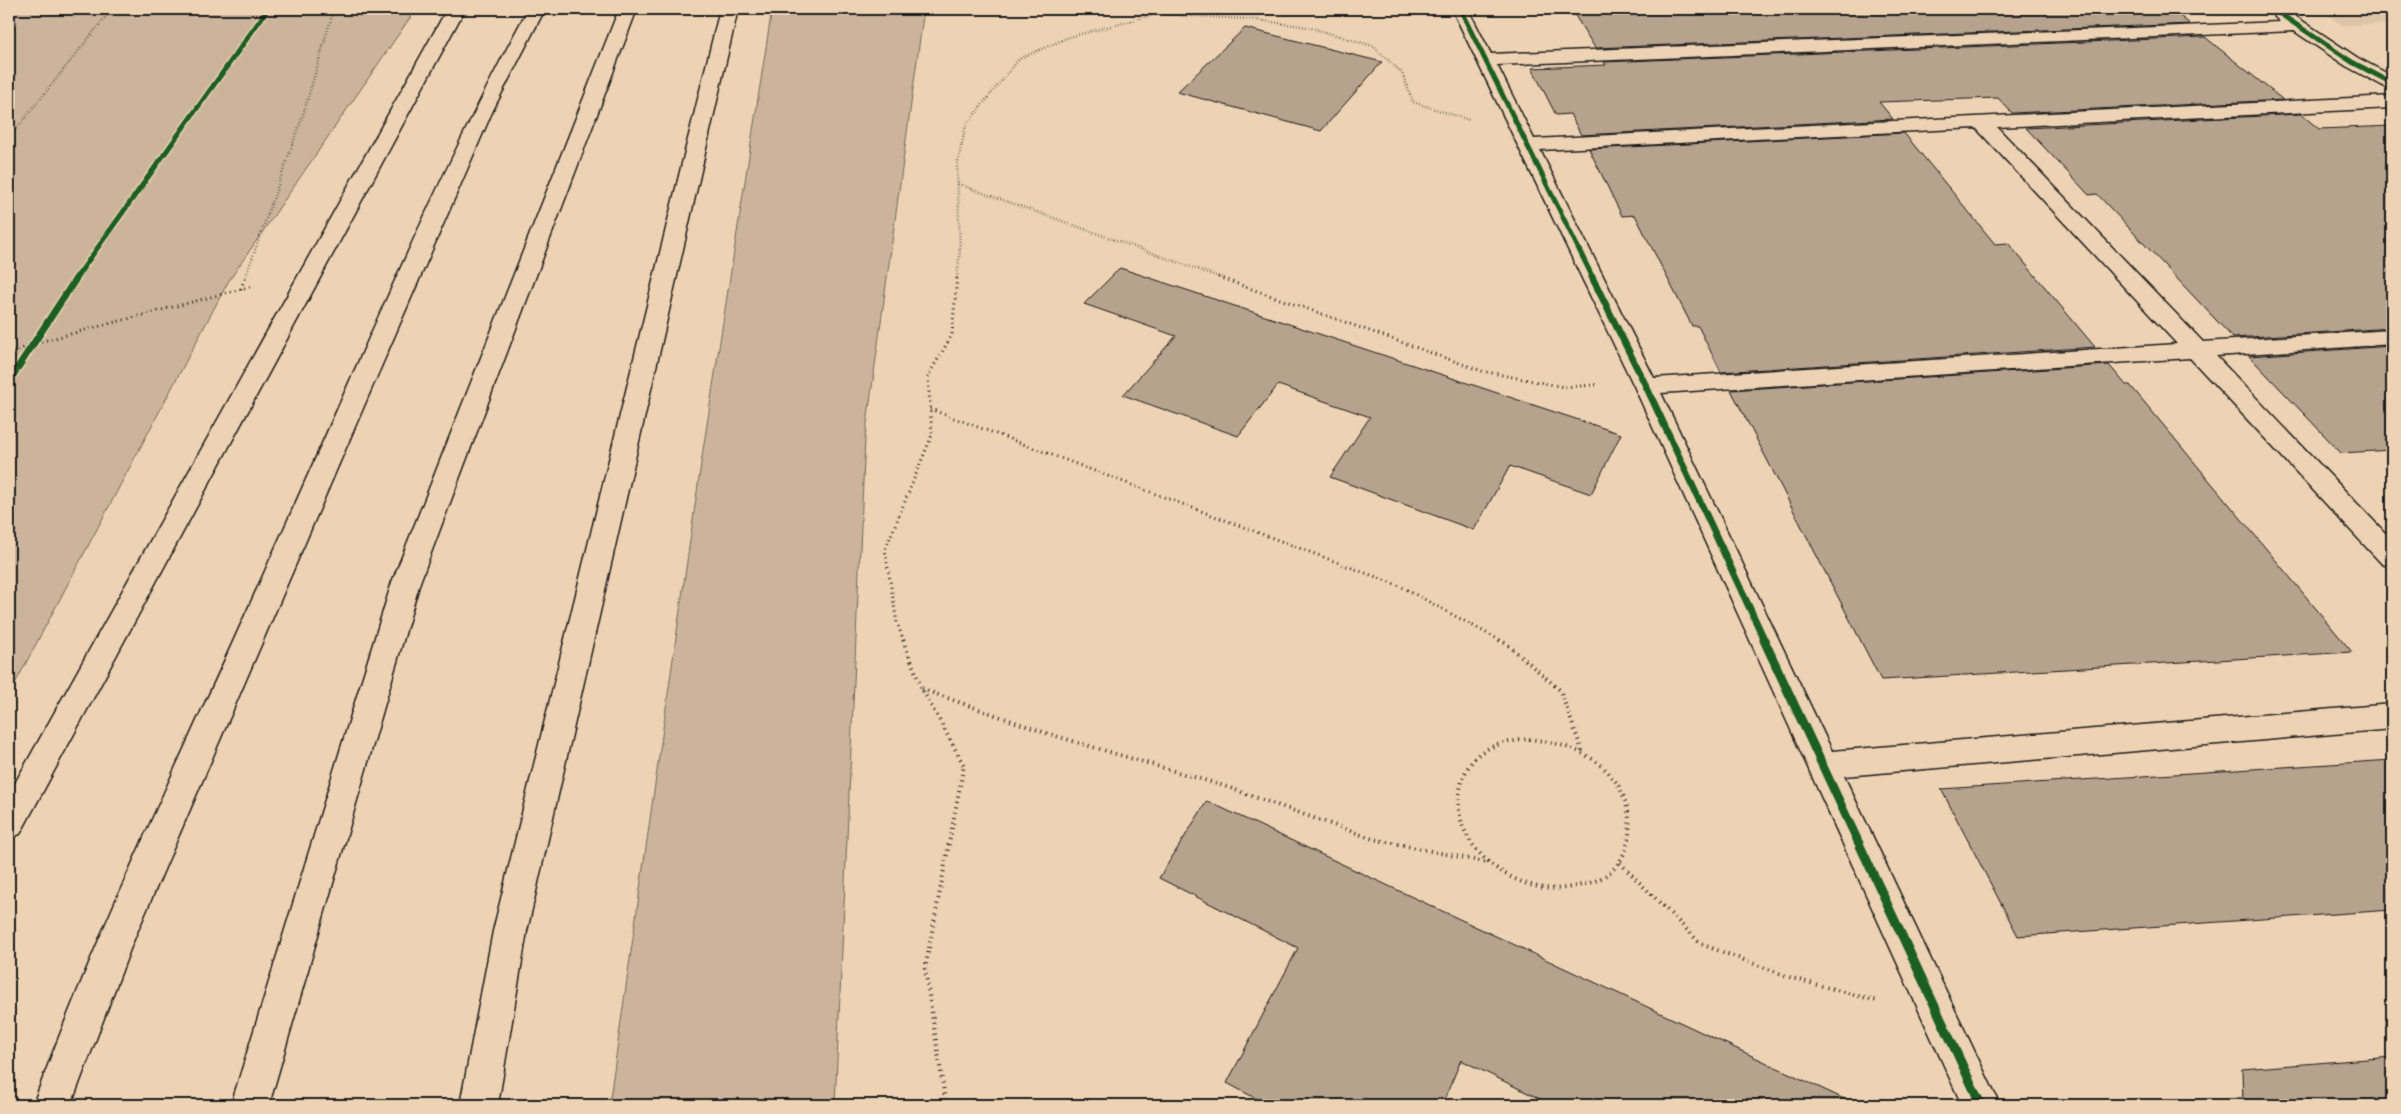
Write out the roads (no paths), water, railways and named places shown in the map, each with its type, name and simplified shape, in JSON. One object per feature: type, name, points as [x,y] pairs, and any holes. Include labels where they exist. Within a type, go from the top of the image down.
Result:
[{"type":"main road","points":[[9,824],[456,9]]},
{"type":"main road","points":[[52,1105],[115,944],[336,442],[483,110],[536,9]]},
{"type":"main road","points":[[250,1105],[406,582],[628,9]]},
{"type":"main road","points":[[480,1105],[510,931],[729,9]]},
{"type":"main road","points":[[1460,9],[1646,386],[1981,1105]]},
{"type":"main road","points":[[2273,9],[2352,62],[2392,83]]},
{"type":"main road","points":[[1485,60],[2298,26]]},
{"type":"main road","points":[[1524,139],[1982,123],[2392,102]]},
{"type":"main road","points":[[1982,123],[2392,557]]},
{"type":"main road","points":[[1646,386],[2392,337]]},
{"type":"main road","points":[[1823,765],[2392,716]]}]
